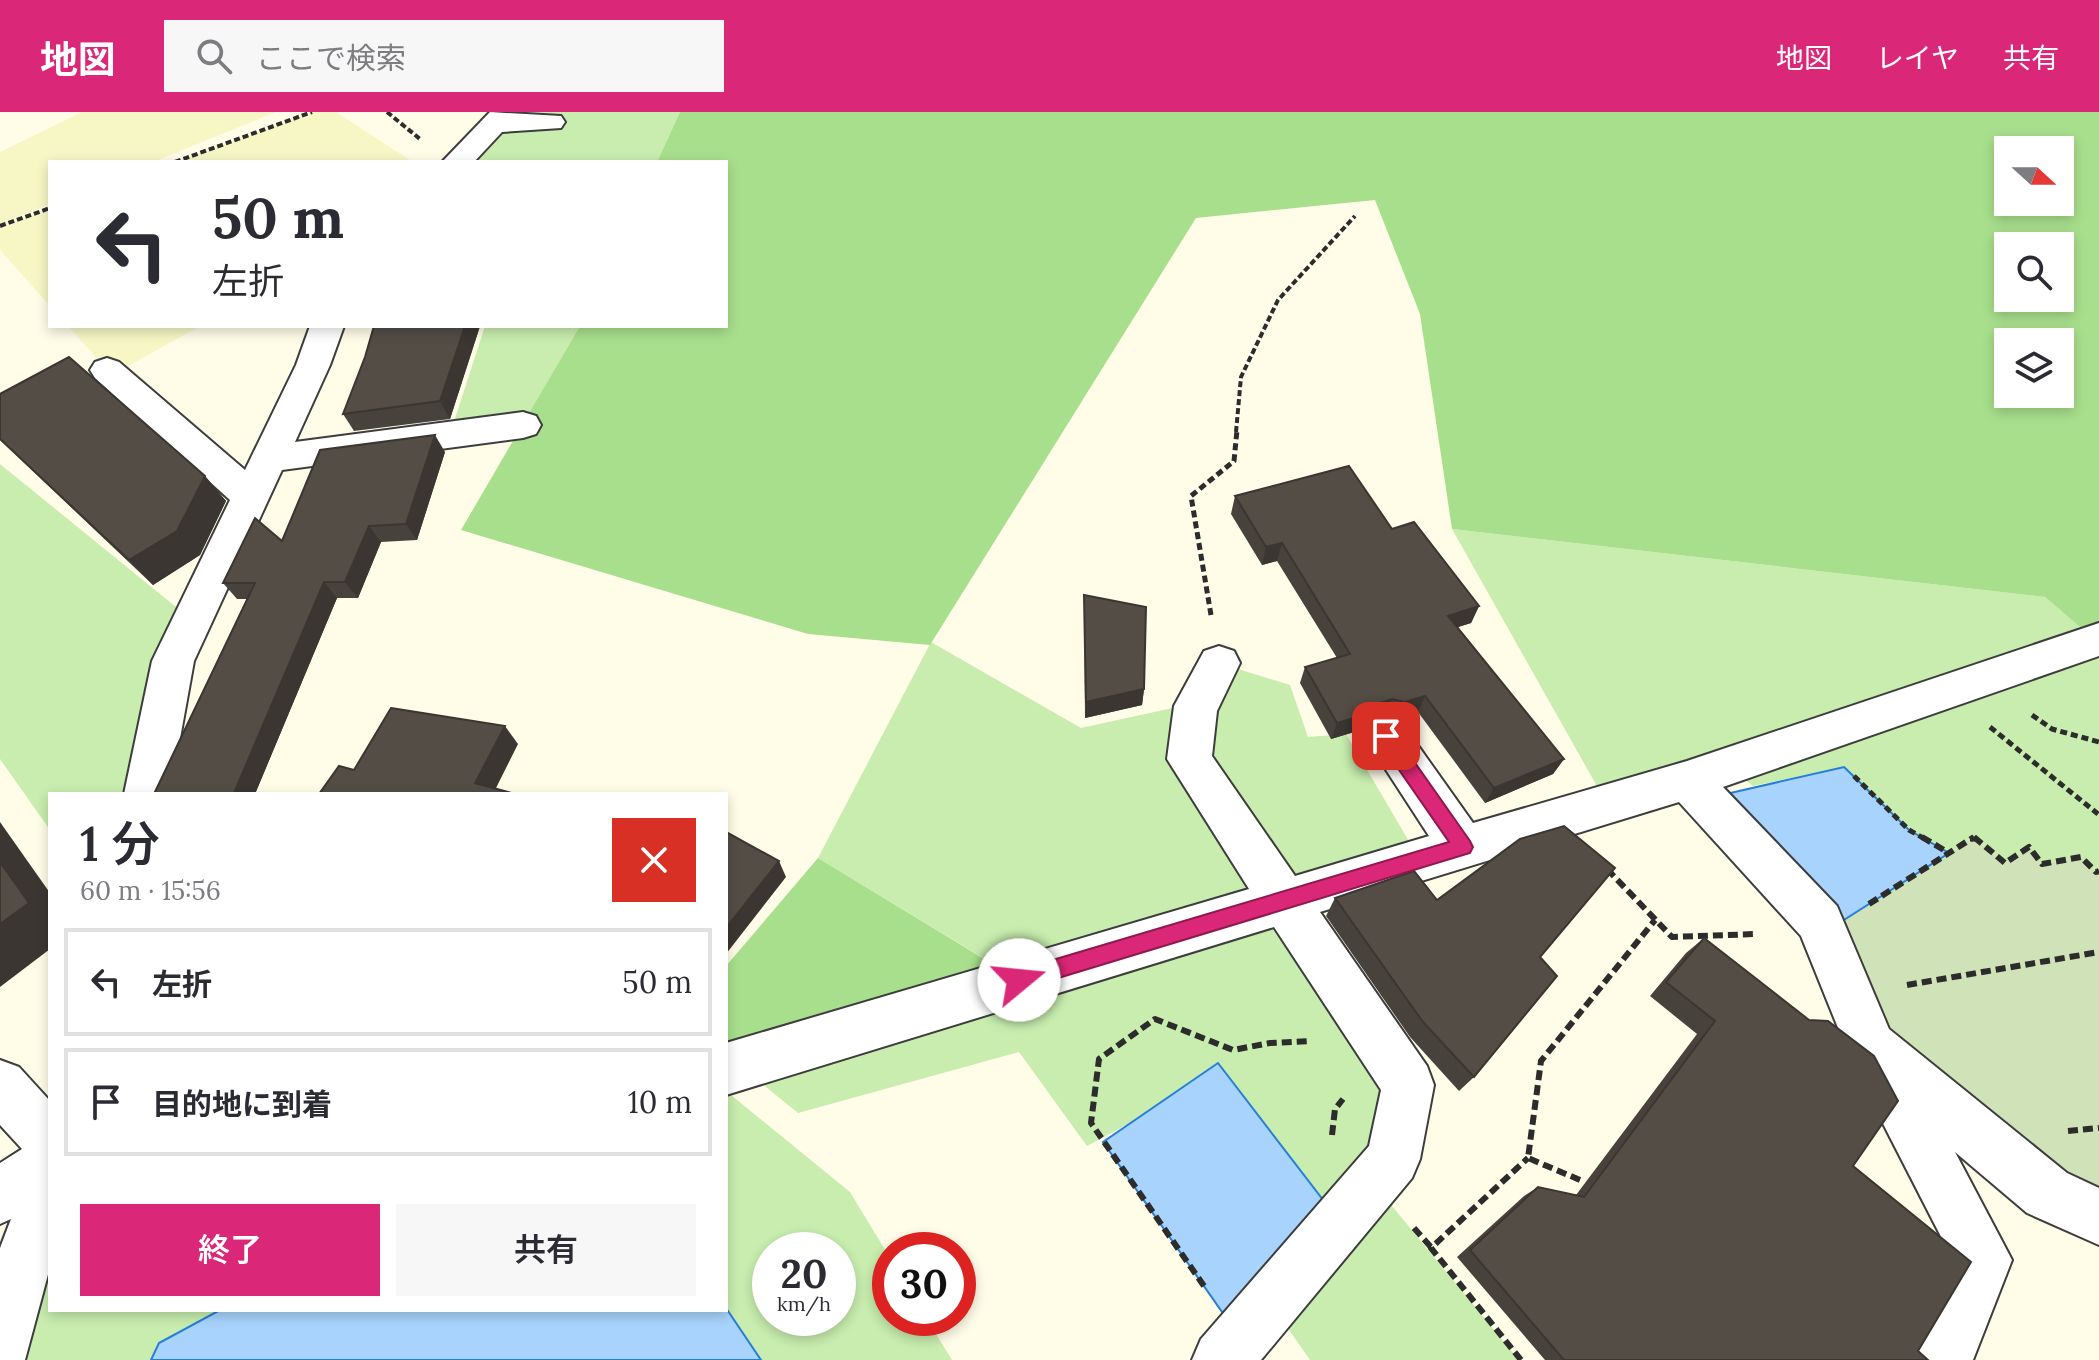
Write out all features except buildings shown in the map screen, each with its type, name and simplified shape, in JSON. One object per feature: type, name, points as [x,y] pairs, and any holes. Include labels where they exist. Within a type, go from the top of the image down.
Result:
[{"type":"street","points":[[459,160],[500,118],[551,122]]},
{"type":"street","points":[[147,792],[173,661],[313,365],[326,328]]},
{"type":"street","points":[[107,370],[251,497]]},
{"type":"street","points":[[268,459],[523,425]]},
{"type":"street","points":[[728,1068],[1687,780],[2099,639]]},
{"type":"street","points":[[1219,663],[1196,706],[1189,759],[1408,1085],[1393,1159],[1231,1349]]},
{"type":"street","points":[[1386,736],[1463,847]]},
{"type":"street","points":[[1687,780],[1820,922],[1871,1047],[1983,1260],[1943,1360]]},
{"type":"street","points":[[1871,1047],[2047,1193],[2099,1217]]},
{"type":"street","points":[[0,1086],[48,1138]]},
{"type":"street","points":[[0,1196],[48,1163]]},
{"type":"street","points":[[0,1349],[33,1277],[48,1198]]},
{"type":"path","points":[[180,160],[312,112]]},
{"type":"path","points":[[0,226],[48,209]]},
{"type":"path","points":[[1219,663],[1191,496],[1234,461],[1241,377],[1278,300],[1355,216]]},
{"type":"path","points":[[1945,692],[2099,814]]},
{"type":"path","points":[[1844,767],[1909,830],[1949,853]]},
{"type":"path","points":[[1559,818],[1672,937],[1825,932],[1974,837],[2005,863],[2029,847],[2042,864],[2081,857],[2096,872],[2099,871]]},
{"type":"path","points":[[1521,1360],[1431,1248],[1528,1158],[1541,1061],[1655,920]]},
{"type":"path","points":[[1850,995],[2099,952]]},
{"type":"path","points":[[1231,1349],[1091,1123],[1099,1059],[1155,1019],[1233,1050],[1320,1039]]},
{"type":"path","points":[[1350,1089],[1335,1109],[1328,1178],[1352,1207]]},
{"type":"path","points":[[1528,1158],[1580,1180]]},
{"type":"green space","points":[[82,112],[276,112],[158,160],[48,160],[48,205],[0,224],[0,152]]},
{"type":"green space","points":[[312,112],[336,112],[410,160],[180,160]]},
{"type":"green space","points":[[506,112],[680,112],[658,160],[459,160]]},
{"type":"green space","points":[[680,112],[2099,112],[2099,639],[2095,640],[2045,597],[1452,529],[1420,314],[1375,200],[1196,218],[930,645],[808,634],[461,530],[579,328],[728,328],[728,160],[658,160]]},
{"type":"green space","points":[[48,209],[48,304],[0,250],[0,226]]},
{"type":"green space","points":[[70,328],[196,328],[112,375]]},
{"type":"green space","points":[[484,328],[579,328],[523,425],[450,434]]},
{"type":"green space","points":[[0,464],[192,620],[147,792],[48,792],[48,827],[0,759]]},
{"type":"green space","points":[[1452,529],[2045,597],[2095,640],[2099,639],[2099,871],[2096,872],[2081,857],[2042,864],[2023,851],[2005,863],[1974,837],[1949,853],[1909,830],[1844,767],[1753,786],[1728,766],[1607,804]]},
{"type":"green space","points":[[931,642],[1081,728],[1200,702],[1219,663],[1290,685],[1308,737],[1346,734],[1420,860],[1285,901],[1408,1085],[1373,1183],[1519,1360],[1310,1360],[1141,1117],[1087,1146],[1019,1052],[798,1113],[739,1065],[1018,979],[818,858]]},
{"type":"green space","points":[[1974,837],[2005,863],[2029,847],[2042,864],[2081,857],[2096,872],[2099,871],[2099,1217],[1871,1047],[1825,932]]},
{"type":"green space","points":[[818,858],[1019,980],[728,1068],[728,964]]},
{"type":"green space","points":[[728,1093],[850,1192],[874,1232],[872,1336],[937,1336],[952,1360],[756,1360],[727,1312]]},
{"type":"green space","points":[[48,1273],[48,1312],[216,1312],[159,1343],[151,1360],[0,1360],[16,1282]]},
{"type":"water","points":[[1844,767],[1909,830],[1949,853],[1825,932],[1704,799]]},
{"type":"water","points":[[1218,1063],[1340,1222],[1241,1339],[1103,1142]]},
{"type":"water","points":[[728,1311],[761,1360],[151,1360],[159,1343],[216,1312]]},
{"type":"route","points":[[1019,980],[1463,847],[1386,736]]}]
